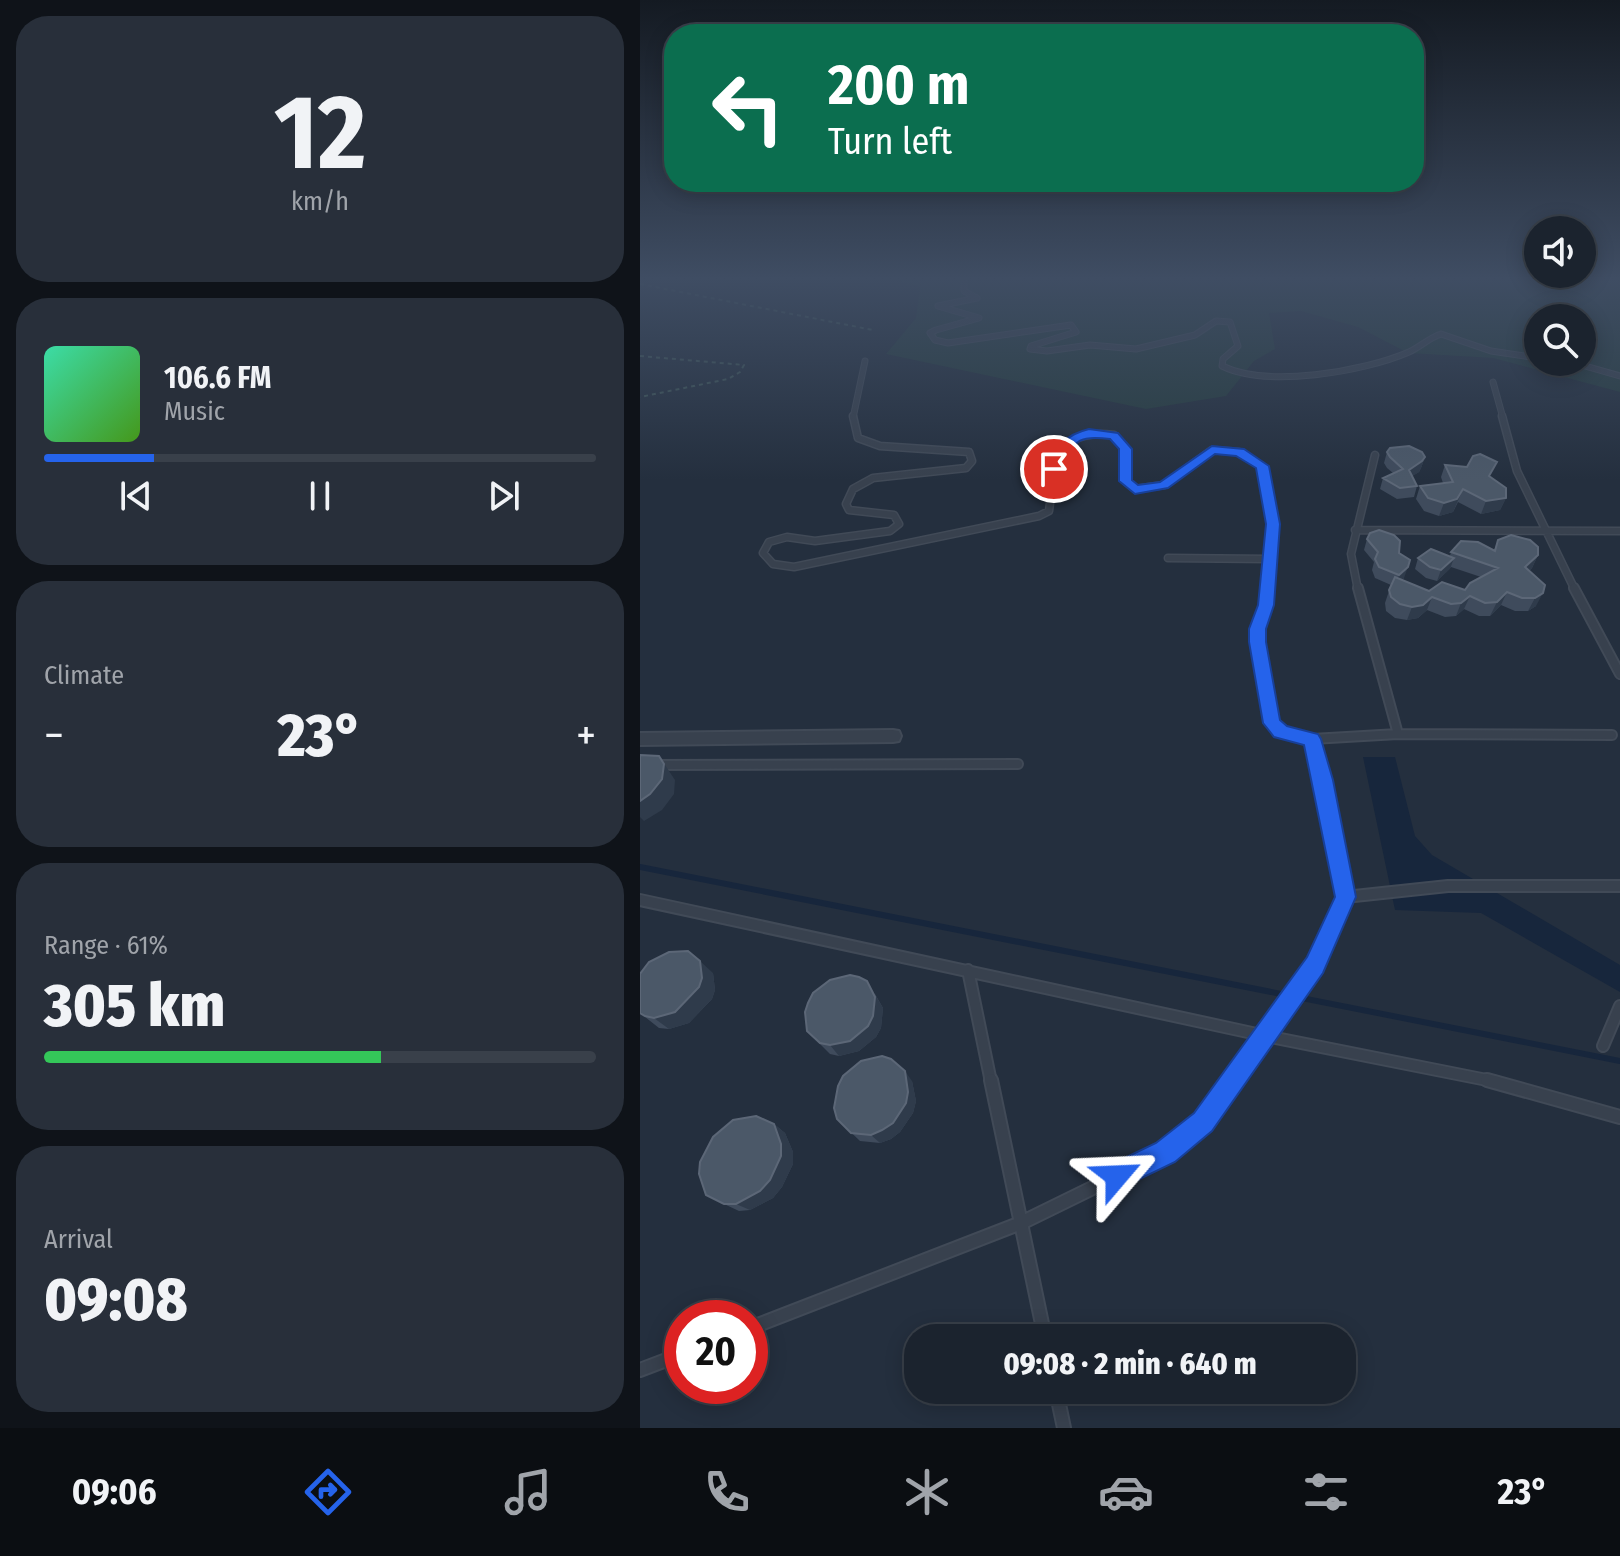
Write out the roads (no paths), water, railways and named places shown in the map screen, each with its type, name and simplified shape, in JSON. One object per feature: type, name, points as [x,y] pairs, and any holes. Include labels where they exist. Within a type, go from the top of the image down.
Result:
[{"type":"street","points":[[640,739],[893,736]]},
{"type":"lane","points":[[1031,347],[1030,349],[1047,351],[1078,347]]},
{"type":"lane","points":[[1109,347],[1146,347]]},
{"type":"lane","points":[[1237,347],[1223,359],[1222,366],[1228,372],[1247,376],[1318,373],[1408,353],[1417,347]]},
{"type":"lane","points":[[1478,347],[1524,356]]},
{"type":"lane","points":[[865,361],[853,416],[858,438],[880,446],[969,452],[972,461],[966,468],[873,478],[853,489],[846,504],[849,510],[894,515],[899,524],[890,531],[815,541],[787,537],[769,542],[763,553],[773,564],[794,567],[1039,516],[1049,511],[1054,469],[1064,447],[1073,438],[1089,432],[1114,435],[1125,449],[1125,481],[1135,489],[1164,485],[1212,450],[1224,449],[1250,455],[1262,466],[1266,476],[1273,524],[1266,605],[1258,629],[1258,642],[1272,723],[1281,732],[1312,739],[1398,734],[1612,735]]},
{"type":"lane","points":[[1596,369],[1620,376]]},
{"type":"lane","points":[[1493,382],[1517,471],[1544,531],[1620,673]]},
{"type":"lane","points":[[1375,455],[1351,554],[1398,734]]},
{"type":"lane","points":[[1355,530],[1620,531]]},
{"type":"lane","points":[[1168,558],[1270,559]]},
{"type":"lane","points":[[768,1321],[1021,1223],[1166,1152],[1203,1122],[1315,965],[1345,897],[1312,739]]},
{"type":"lane","points":[[640,765],[1018,764]]},
{"type":"lane","points":[[1345,897],[1375,892],[1511,886],[1620,886]]},
{"type":"lane","points":[[640,900],[1266,1036],[1515,1086],[1620,1117]]},
{"type":"lane","points":[[968,970],[1042,1324]]},
{"type":"lane","points":[[1603,1046],[1620,1006]]},
{"type":"lane","points":[[640,1370],[664,1361]]},
{"type":"lane","points":[[1059,1404],[1064,1428]]},
{"type":"water","points":[[1363,757],[1395,757],[1415,836],[1432,855],[1620,965],[1620,992],[1481,913],[1395,910]]},
{"type":"waterway","points":[[640,867],[1620,1061]]}]
